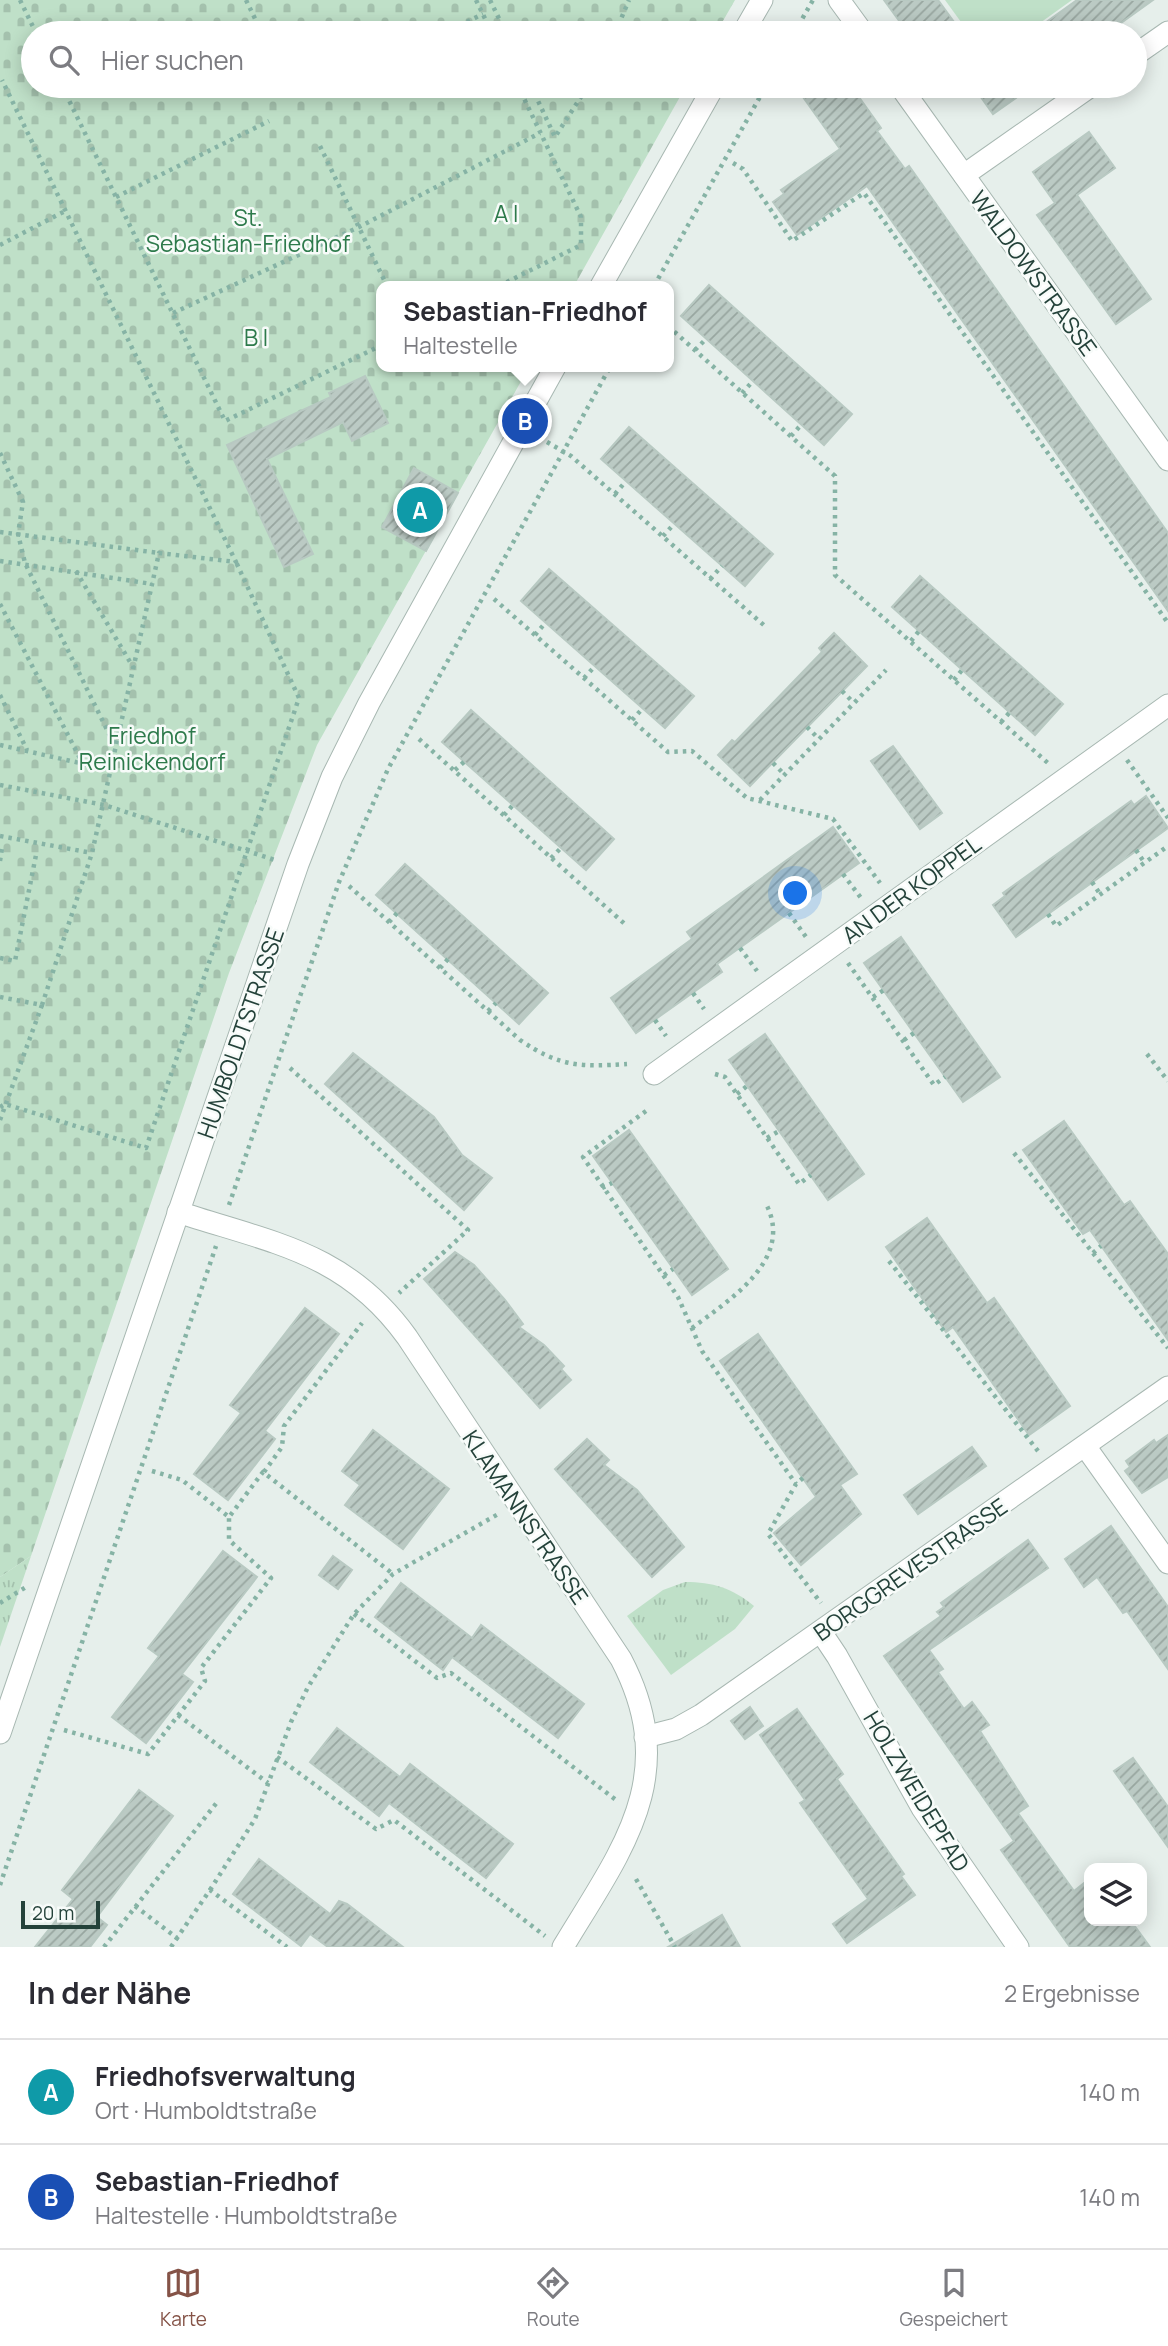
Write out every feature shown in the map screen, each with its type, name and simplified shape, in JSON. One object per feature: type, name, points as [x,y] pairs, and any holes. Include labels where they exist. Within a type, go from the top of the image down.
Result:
[{"type":"street","points":[[750,21],[762,0]]},
{"type":"street","points":[[839,0],[854,21]]},
{"type":"street","points":[[1147,47],[1168,32]]},
{"type":"street","points":[[604,281],[706,98]]},
{"type":"street","name":"WALDOWSTRASSE","points":[[909,98],[1168,460]]},
{"type":"street","points":[[964,175],[1074,98]]},
{"type":"street","name":"HUMBOLDTSTRASSE","points":[[0,1733],[178,1212],[332,777],[430,590],[552,372]]},
{"type":"street","name":"AN DER KOPPEL","points":[[654,1074],[1168,705]]},
{"type":"street","name":"KLAMANNSTRASSE","points":[[178,1212],[327,1263],[359,1283],[381,1303],[407,1337],[621,1659],[637,1697],[645,1737],[644,1783],[634,1824],[555,1942]]},
{"type":"street","name":"BORGGREVESTRASSE","points":[[645,1737],[676,1730],[701,1714],[821,1633],[1168,1387]]},
{"type":"street","points":[[1085,1446],[1168,1563]]},
{"type":"street","name":"HOLZWEIDEPFAD","points":[[821,1633],[837,1656],[922,1808],[1018,1947]]},
{"type":"path","points":[[20,0],[30,21]]},
{"type":"path","points":[[246,0],[256,21]]},
{"type":"path","points":[[476,0],[486,21]]},
{"type":"path","points":[[490,0],[500,21]]},
{"type":"path","points":[[620,21],[629,0]]},
{"type":"path","points":[[801,21],[813,0]]},
{"type":"path","points":[[468,21],[483,14]]},
{"type":"path","points":[[1,79],[67,210],[299,698],[146,1148],[3,1106]]},
{"type":"path","points":[[68,98],[225,421],[376,348]]},
{"type":"path","points":[[509,281],[581,245],[581,217],[524,98]]},
{"type":"path","points":[[537,98],[555,137],[579,98]]},
{"type":"path","points":[[657,281],[759,98]]},
{"type":"path","points":[[116,197],[269,121]]},
{"type":"path","points":[[173,313],[359,227],[540,133]]},
{"type":"path","points":[[320,146],[385,281]]},
{"type":"path","points":[[733,163],[743,169],[792,241],[864,193],[1168,622]]},
{"type":"path","points":[[0,245],[67,210]]},
{"type":"path","points":[[674,331],[835,476],[835,575],[1049,764]]},
{"type":"path","points":[[695,350],[706,339]]},
{"type":"path","points":[[226,1214],[339,882],[388,768],[607,372]]},
{"type":"path","points":[[743,393],[753,381]]},
{"type":"path","points":[[791,436],[802,425]]},
{"type":"path","points":[[547,442],[563,451],[615,494],[766,627]]},
{"type":"path","points":[[0,453],[23,502],[18,534],[25,563],[116,747]]},
{"type":"path","points":[[615,494],[626,481]]},
{"type":"path","points":[[663,536],[674,524]]},
{"type":"path","points":[[0,532],[236,562]]},
{"type":"path","points":[[0,1120],[42,1005],[92,853],[159,553]]},
{"type":"path","points":[[0,561],[152,583]]},
{"type":"path","points":[[710,579],[722,565]]},
{"type":"path","points":[[76,571],[134,668]]},
{"type":"path","points":[[494,599],[668,752],[692,751],[747,798],[832,819],[881,884]]},
{"type":"path","points":[[0,604],[83,764]]},
{"type":"path","points":[[535,635],[546,622]]},
{"type":"path","points":[[910,642],[919,631]]},
{"type":"path","points":[[584,678],[595,666]]},
{"type":"path","points":[[759,801],[886,670]]},
{"type":"path","points":[[954,680],[962,670]]},
{"type":"path","points":[[842,691],[854,703]]},
{"type":"path","points":[[0,695],[28,751]]},
{"type":"path","points":[[632,720],[643,708]]},
{"type":"path","points":[[1001,722],[1010,712]]},
{"type":"path","points":[[807,727],[819,739]]},
{"type":"path","points":[[419,738],[627,926]]},
{"type":"path","points":[[0,745],[111,770]]},
{"type":"path","points":[[1122,754],[1168,818]]},
{"type":"path","points":[[455,771],[465,761]]},
{"type":"path","points":[[773,763],[784,774]]},
{"type":"path","points":[[0,785],[104,805],[249,849],[276,860]]},
{"type":"path","points":[[504,816],[513,805]]},
{"type":"path","points":[[0,836],[92,853]]},
{"type":"path","points":[[1048,914],[1056,926],[1168,846]]},
{"type":"path","points":[[0,861],[2,848]]},
{"type":"path","points":[[551,858],[561,848]]},
{"type":"path","points":[[1136,850],[1144,862]]},
{"type":"path","points":[[0,958],[15,961],[36,855]]},
{"type":"path","points":[[843,874],[860,898]]},
{"type":"path","points":[[1091,882],[1100,894]]},
{"type":"path","points":[[349,886],[520,1040],[561,1063],[585,1068],[627,1064]]},
{"type":"path","points":[[789,913],[806,937]]},
{"type":"path","points":[[389,922],[397,914]]},
{"type":"path","points":[[740,947],[757,971]]},
{"type":"path","points":[[841,953],[934,1086],[945,1077]]},
{"type":"path","points":[[440,968],[448,959]]},
{"type":"path","points":[[873,997],[884,990]]},
{"type":"path","points":[[693,993],[704,1009]]},
{"type":"path","points":[[0,997],[42,1005]]},
{"type":"path","points":[[488,1011],[496,1003]]},
{"type":"path","points":[[655,1020],[666,1036]]},
{"type":"path","points":[[904,1040],[914,1033]]},
{"type":"path","points":[[1147,1054],[1168,1080]]},
{"type":"path","points":[[290,1068],[468,1230],[399,1293]]},
{"type":"path","points":[[1162,1073],[1168,1069]]},
{"type":"path","points":[[715,1074],[725,1077],[799,1184],[811,1175]]},
{"type":"path","points":[[737,1094],[747,1086]]},
{"type":"path","points":[[646,1111],[583,1157],[664,1275],[702,1351],[796,1484]]},
{"type":"path","points":[[767,1138],[779,1131]]},
{"type":"path","points":[[1014,1153],[1072,1223],[1111,1277],[1149,1318],[1168,1348]]},
{"type":"path","points":[[1032,1176],[1038,1171]]},
{"type":"path","points":[[603,1188],[612,1183]]},
{"type":"path","points":[[1049,1197],[1055,1194]]},
{"type":"path","points":[[692,1328],[738,1293],[768,1256],[775,1232],[765,1202]]},
{"type":"path","points":[[634,1230],[642,1225]]},
{"type":"path","points":[[0,1885],[218,1237]]},
{"type":"path","points":[[1093,1253],[1101,1246]]},
{"type":"path","points":[[889,1262],[900,1271],[1040,1454]]},
{"type":"path","points":[[664,1275],[673,1269]]},
{"type":"path","points":[[1111,1277],[1119,1270]]},
{"type":"path","points":[[1130,1300],[1137,1296]]},
{"type":"path","points":[[64,1730],[148,1754],[205,1681],[201,1668],[271,1578],[229,1540],[229,1517],[282,1447],[284,1426],[362,1323]]},
{"type":"path","points":[[957,1348],[964,1343]]},
{"type":"path","points":[[976,1373],[981,1368]]},
{"type":"path","points":[[730,1391],[737,1385]]},
{"type":"path","points":[[765,1441],[773,1435]]},
{"type":"path","points":[[152,1471],[182,1480],[229,1517]]},
{"type":"path","points":[[263,1472],[393,1574]]},
{"type":"path","points":[[803,1478],[796,1484],[768,1534],[824,1607]]},
{"type":"path","points":[[170,1947],[210,1890],[254,1819],[277,1757],[308,1687],[354,1614],[393,1574],[500,1513]]},
{"type":"path","points":[[0,1603],[28,1586]]},
{"type":"path","points":[[354,1614],[437,1678],[451,1673],[620,1803]]},
{"type":"path","points":[[178,1715],[268,1783]]},
{"type":"path","points":[[277,1757],[376,1829],[394,1820],[555,1942]]},
{"type":"path","points":[[104,1947],[218,1801]]},
{"type":"path","points":[[636,1879],[675,1947]]},
{"type":"path","points":[[210,1890],[287,1947]]},
{"type":"path","points":[[135,1906],[177,1938]]},
{"type":"green space","points":[[0,0],[735,0],[723,21],[21,21],[21,98],[679,98],[577,281],[376,281],[376,372],[526,372],[317,745],[229,973],[31,1556],[0,1577]]},
{"type":"green space","points":[[945,0],[1072,0],[1043,21],[960,21]]},
{"type":"green space","points":[[31,1556],[0,1647],[0,1577]]},
{"type":"green space","points":[[685,1582],[722,1587],[754,1606],[735,1629],[671,1675],[627,1616],[663,1590]]},
{"type":"building","points":[[884,0],[938,0],[953,21],[899,21]]},
{"type":"building","points":[[1077,0],[1153,0],[1124,21],[1048,21]]},
{"type":"building","points":[[804,98],[860,98],[881,128],[877,131],[905,169],[909,166],[1168,533],[1168,611],[867,186],[797,235],[773,202],[784,194],[781,190],[840,149]]},
{"type":"building","points":[[982,98],[1016,98],[993,114]]},
{"type":"building","points":[[1089,132],[1115,168],[1077,195],[1151,299],[1116,324],[1037,215],[1055,203],[1033,172]]},
{"type":"building","points":[[709,285],[852,414],[824,445],[681,316]]},
{"type":"building","points":[[365,376],[388,423],[352,441],[343,422],[267,459],[313,554],[284,567],[227,445],[331,397],[329,393]]},
{"type":"building","points":[[629,427],[773,554],[745,586],[601,459]]},
{"type":"building","points":[[414,468],[458,493],[426,551],[382,527]]},
{"type":"building","points":[[549,569],[694,696],[665,728],[521,601]]},
{"type":"building","points":[[920,576],[1063,704],[1035,735],[892,607]]},
{"type":"building","points":[[834,633],[867,666],[750,786],[718,755],[732,740],[735,742],[822,652],[819,648]]},
{"type":"building","points":[[471,710],[614,839],[586,870],[442,742]]},
{"type":"building","points":[[893,746],[942,813],[920,829],[871,761]]},
{"type":"building","points":[[1146,796],[1168,828],[1016,937],[993,905],[1005,896],[1003,893],[1131,801],[1134,805]]},
{"type":"building","points":[[833,827],[859,863],[717,964],[722,972],[636,1033],[611,998],[692,939],[687,932]]},
{"type":"building","points":[[405,864],[548,993],[519,1024],[376,895]]},
{"type":"building","points":[[901,937],[1000,1077],[963,1102],[864,963]]},
{"type":"building","points":[[765,1034],[864,1174],[828,1200],[729,1060]]},
{"type":"building","points":[[353,1053],[434,1117],[462,1155],[492,1178],[464,1210],[325,1084]]},
{"type":"building","points":[[1064,1121],[1124,1205],[1130,1201],[1168,1254],[1168,1340],[1090,1230],[1083,1234],[1023,1150]]},
{"type":"building","points":[[629,1130],[728,1269],[692,1295],[593,1156]]},
{"type":"building","points":[[927,1218],[987,1303],[994,1298],[1070,1406],[1029,1435],[953,1327],[946,1332],[886,1247]]},
{"type":"building","points":[[455,1252],[474,1265],[505,1300],[523,1324],[519,1327],[544,1345],[564,1366],[561,1369],[571,1380],[540,1408],[424,1279]]},
{"type":"building","points":[[305,1308],[339,1334],[265,1431],[275,1439],[228,1500],[194,1474],[241,1413],[230,1405]]},
{"type":"building","points":[[758,1334],[857,1474],[840,1485],[861,1514],[801,1565],[774,1533],[816,1497],[720,1361]]},
{"type":"building","points":[[373,1430],[449,1489],[403,1549],[345,1505],[360,1485],[342,1471]]},
{"type":"building","points":[[1168,1435],[1168,1477],[1142,1493],[1125,1471],[1130,1467],[1126,1461],[1154,1440],[1156,1443]]},
{"type":"building","points":[[587,1439],[609,1460],[604,1465],[637,1490],[684,1547],[652,1577],[555,1469]]},
{"type":"building","points":[[972,1447],[986,1466],[918,1514],[904,1495]]},
{"type":"building","points":[[1111,1526],[1168,1607],[1168,1669],[1127,1611],[1123,1613],[1097,1577],[1084,1587],[1065,1559]]},
{"type":"building","points":[[1028,1540],[1048,1568],[929,1650],[943,1669],[938,1672],[964,1709],[972,1702],[989,1725],[980,1731],[1028,1806],[1018,1813],[1074,1891],[1084,1883],[1084,1926],[1135,1926],[1150,1947],[1070,1947],[1001,1850],[1014,1841],[884,1656],[941,1616],[937,1612],[944,1607],[941,1603]]},
{"type":"building","points":[[223,1551],[257,1577],[182,1674],[193,1682],[146,1743],[112,1717],[159,1656],[148,1648]]},
{"type":"building","points":[[333,1556],[352,1570],[338,1589],[319,1575]]},
{"type":"building","points":[[401,1583],[472,1638],[481,1625],[584,1704],[558,1738],[452,1657],[443,1670],[375,1617]]},
{"type":"building","points":[[750,1707],[763,1726],[745,1739],[731,1721]]},
{"type":"building","points":[[797,1709],[843,1774],[837,1779],[904,1874],[901,1876],[915,1895],[847,1943],[833,1924],[868,1899],[800,1803],[805,1800],[760,1735]]},
{"type":"building","points":[[337,1728],[400,1777],[410,1764],[513,1844],[486,1878],[389,1803],[379,1816],[310,1762]]},
{"type":"building","points":[[1133,1758],[1168,1807],[1168,1847],[1114,1771]]},
{"type":"building","points":[[139,1790],[173,1816],[97,1917],[107,1925],[90,1947],[35,1947],[73,1899],[62,1890]]},
{"type":"building","points":[[259,1859],[330,1914],[339,1901],[347,1904],[403,1947],[328,1947],[310,1934],[301,1946],[233,1894]]},
{"type":"building","points":[[722,1915],[740,1947],[668,1947]]},
{"type":"place","name":"Sebastian-Friedhof","points":[[525,421]]},
{"type":"place","name":"Friedhofsverwaltung","points":[[420,510]]},
{"type":"park label","name":"A I","points":[[506,213]]},
{"type":"park label","name":"St. Sebastian-Friedhof","points":[[248,230]]},
{"type":"park label","name":"B I","points":[[256,337]]},
{"type":"park label","name":"Friedhof Reinickendorf","points":[[152,748]]}]
